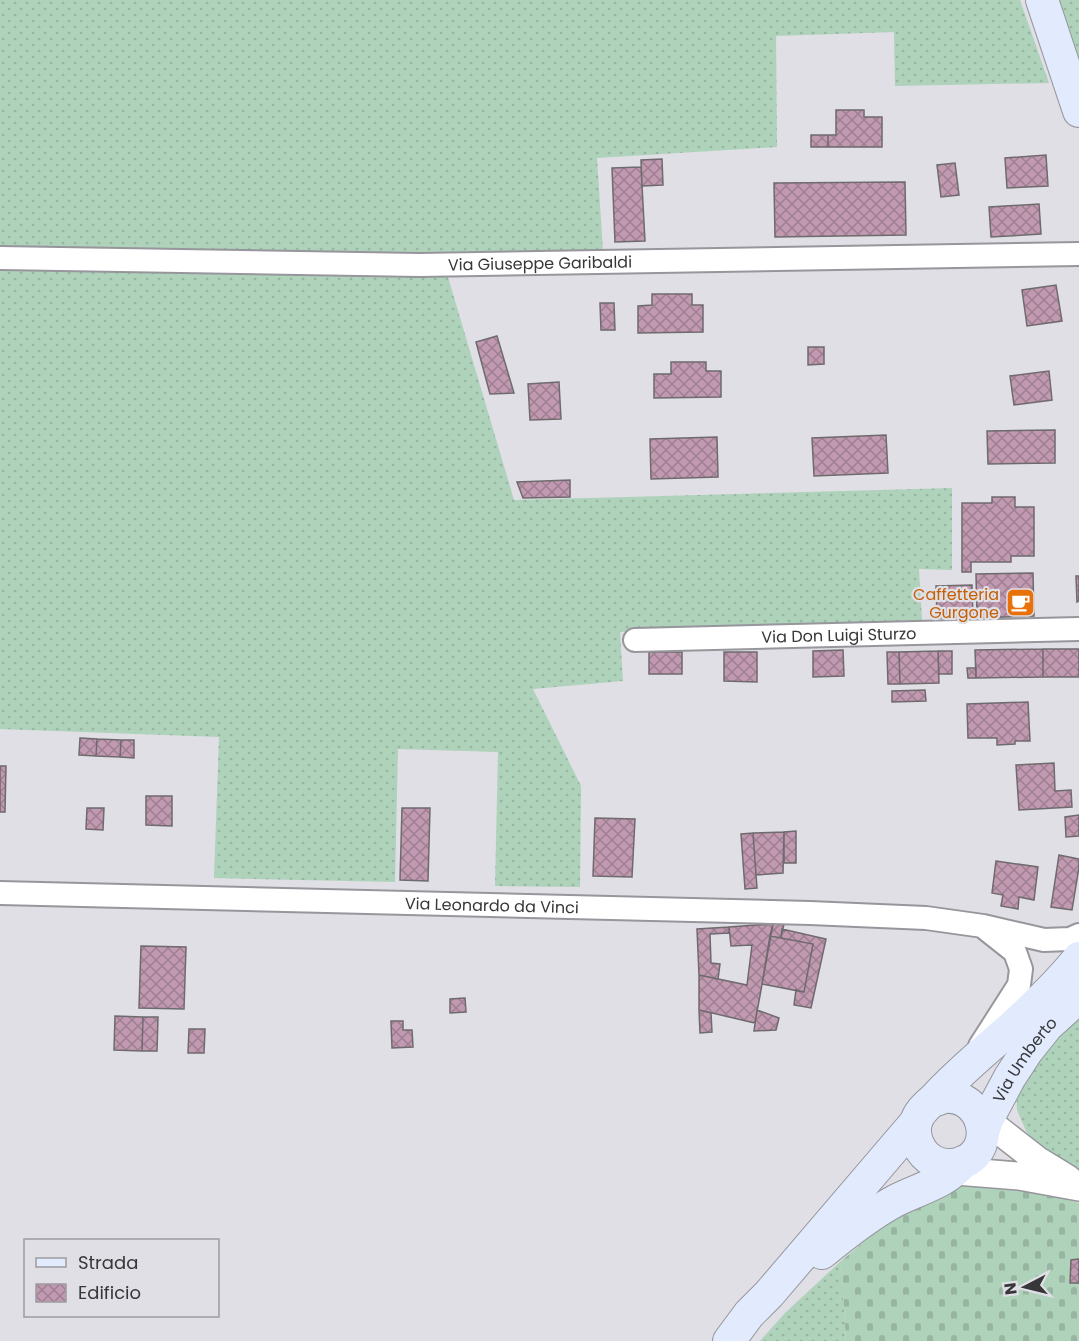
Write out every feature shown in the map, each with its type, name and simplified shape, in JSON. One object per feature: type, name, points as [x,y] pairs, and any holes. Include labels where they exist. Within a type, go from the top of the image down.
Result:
[{"type":"main road","points":[[1042,0],[1079,111]]},
{"type":"main road","name":"Via Umberto","points":[[769,1294],[924,1112],[969,1063],[1066,975],[1079,958]]},
{"type":"main road","name":"Via Umberto","points":[[983,1122],[1027,1051],[1047,1026],[1079,997]]},
{"type":"main road","points":[[729,1341],[749,1314],[769,1294],[848,1232],[893,1202],[939,1180],[952,1166],[971,1157],[981,1142],[983,1122],[970,1104],[957,1098],[944,1097],[924,1112],[915,1135],[919,1148],[927,1157],[952,1166]]},
{"type":"street","name":"Via Giuseppe Garibaldi","points":[[0,258],[419,265],[1079,254]]},
{"type":"street","name":"Via Don Luigi Sturzo","points":[[634,639],[1079,628]]},
{"type":"street","name":"Via Leonardo da Vinci","points":[[0,893],[810,913],[926,918],[983,926],[1044,940],[1070,939],[1079,935]]},
{"type":"street","points":[[969,1063],[1020,985],[1021,969],[1015,952],[983,926]]},
{"type":"street","points":[[1006,1084],[1007,1108],[1012,1127],[1020,1141],[1037,1160]]},
{"type":"street","points":[[983,1122],[1079,1187]]},
{"type":"street","points":[[952,1166],[1079,1187]]},
{"type":"green space","points":[[0,0],[1020,0],[1049,83],[895,86],[894,32],[776,36],[777,147],[597,158],[603,251],[447,255],[0,248]]},
{"type":"green space","points":[[1057,0],[1079,0],[1079,61]]},
{"type":"green space","points":[[0,270],[448,277],[514,500],[952,488],[952,570],[919,569],[922,620],[620,632],[623,681],[533,689],[581,786],[580,887],[495,886],[498,752],[398,749],[395,882],[214,878],[219,737],[0,729]]},
{"type":"green space","points":[[1079,1011],[1079,1172],[1040,1149],[1026,1131],[1017,1110],[1016,1090],[1023,1071]]},
{"type":"green space","points":[[1010,1184],[1079,1203],[1079,1341],[846,1341],[841,1261],[883,1226],[953,1185]]},
{"type":"green space","points":[[841,1261],[846,1341],[760,1341],[785,1313]]},
{"type":"building","points":[[836,110],[864,110],[864,117],[882,117],[882,147],[828,147],[828,135],[836,135]]},
{"type":"building","points":[[811,135],[828,135],[828,147],[811,147]]},
{"type":"building","points":[[1046,155],[1048,186],[1007,188],[1005,158]]},
{"type":"building","points":[[662,159],[663,185],[642,186],[641,160]]},
{"type":"building","points":[[955,163],[959,195],[941,197],[937,165]]},
{"type":"building","points":[[641,167],[645,241],[615,242],[612,168]]},
{"type":"building","points":[[905,182],[906,235],[775,237],[774,183]]},
{"type":"building","points":[[1039,204],[1041,234],[991,237],[989,207]]},
{"type":"building","points":[[1056,285],[1062,321],[1027,326],[1022,290]]},
{"type":"building","points":[[652,294],[692,294],[692,305],[703,305],[703,332],[638,333],[638,306],[652,305]]},
{"type":"building","points":[[600,303],[614,303],[615,330],[601,330]]},
{"type":"building","points":[[497,336],[514,393],[490,394],[476,342]]},
{"type":"building","points":[[808,347],[824,347],[824,364],[808,365]]},
{"type":"building","points":[[671,362],[706,362],[706,371],[721,371],[721,397],[654,398],[654,374],[671,374]]},
{"type":"building","points":[[1049,371],[1052,400],[1014,405],[1010,376]]},
{"type":"building","points":[[559,382],[561,419],[530,420],[528,384]]},
{"type":"building","points":[[1055,430],[1055,463],[988,464],[987,431]]},
{"type":"building","points":[[886,435],[888,473],[814,476],[812,438]]},
{"type":"building","points":[[717,437],[718,477],[651,479],[650,439]]},
{"type":"building","points":[[570,480],[570,497],[523,498],[517,482]]},
{"type":"building","points":[[992,497],[1015,497],[1015,507],[1034,507],[1034,556],[1011,556],[1011,562],[971,562],[971,572],[962,572],[962,503],[992,503]]},
{"type":"building","points":[[1033,573],[1034,616],[977,618],[976,574]]},
{"type":"building","points":[[1076,576],[1079,576],[1079,601],[1077,602]]},
{"type":"building","points":[[972,585],[973,617],[937,618],[936,586]]},
{"type":"building","points":[[1043,649],[1079,649],[1079,677],[1043,677]]},
{"type":"building","points":[[1043,649],[1043,677],[976,678],[975,650]]},
{"type":"building","points":[[843,650],[844,676],[813,677],[813,651]]},
{"type":"building","points":[[938,651],[952,651],[952,674],[939,674]]},
{"type":"building","points":[[938,651],[939,683],[900,684],[899,652]]},
{"type":"building","points":[[649,652],[682,652],[682,674],[649,674]]},
{"type":"building","points":[[724,652],[757,652],[757,682],[724,681]]},
{"type":"building","points":[[887,652],[899,652],[900,684],[888,684]]},
{"type":"building","points":[[967,668],[976,668],[976,678],[968,678]]},
{"type":"building","points":[[925,690],[926,701],[892,702],[892,691]]},
{"type":"building","points":[[1028,702],[1030,741],[1015,741],[1015,744],[997,745],[997,738],[968,738],[967,704]]},
{"type":"building","points":[[80,738],[97,739],[96,756],[79,755]]},
{"type":"building","points":[[97,739],[121,740],[120,757],[96,756]]},
{"type":"building","points":[[121,740],[134,740],[134,758],[120,757]]},
{"type":"building","points":[[1054,763],[1055,791],[1071,790],[1072,807],[1019,810],[1016,765]]},
{"type":"building","points":[[0,766],[6,766],[5,812],[0,812]]},
{"type":"building","points":[[146,796],[172,796],[172,826],[146,825]]},
{"type":"building","points":[[87,808],[104,808],[103,830],[86,829]]},
{"type":"building","points":[[402,808],[430,808],[428,881],[400,880]]},
{"type":"building","points":[[1079,815],[1079,836],[1066,837],[1065,817]]},
{"type":"building","points":[[595,818],[635,819],[632,877],[593,876]]},
{"type":"building","points":[[796,831],[796,863],[784,863],[784,832]]},
{"type":"building","points":[[784,832],[783,873],[756,875],[753,833]]},
{"type":"building","points":[[753,833],[757,888],[745,889],[741,834]]},
{"type":"building","points":[[1059,855],[1079,859],[1072,910],[1051,907]]},
{"type":"building","points":[[996,861],[1038,867],[1034,900],[1019,897],[1018,909],[1001,906],[1003,895],[992,893]]},
{"type":"building","points":[[773,924],[755,1023],[699,1010],[699,975],[747,985],[752,945],[731,946],[729,927]]},
{"type":"building","points":[[773,924],[784,924],[781,938],[770,936]]},
{"type":"building","points":[[729,927],[729,933],[710,934],[711,963],[720,964],[718,979],[699,975],[697,929]]},
{"type":"building","points":[[782,929],[826,939],[811,1008],[794,1005],[796,990],[804,992],[813,944],[781,938]]},
{"type":"building","points":[[770,936],[813,944],[804,992],[762,984]]},
{"type":"building","points":[[141,946],[186,947],[184,1009],[139,1008]]},
{"type":"building","points":[[465,998],[466,1012],[450,1013],[450,999]]},
{"type":"building","points":[[699,1010],[711,1013],[712,1032],[700,1033]]},
{"type":"building","points":[[757,1010],[779,1018],[776,1030],[754,1031]]},
{"type":"building","points":[[115,1016],[143,1017],[142,1051],[114,1050]]},
{"type":"building","points":[[143,1017],[158,1017],[157,1051],[142,1051]]},
{"type":"building","points":[[391,1021],[403,1021],[403,1030],[412,1030],[413,1047],[392,1048]]},
{"type":"building","points":[[189,1029],[205,1029],[204,1053],[188,1053]]},
{"type":"building","points":[[1079,1259],[1079,1283],[1070,1283],[1071,1260]]},
{"type":"place","name":"Caffetteria Gurgone","points":[[1020,603]]}]
